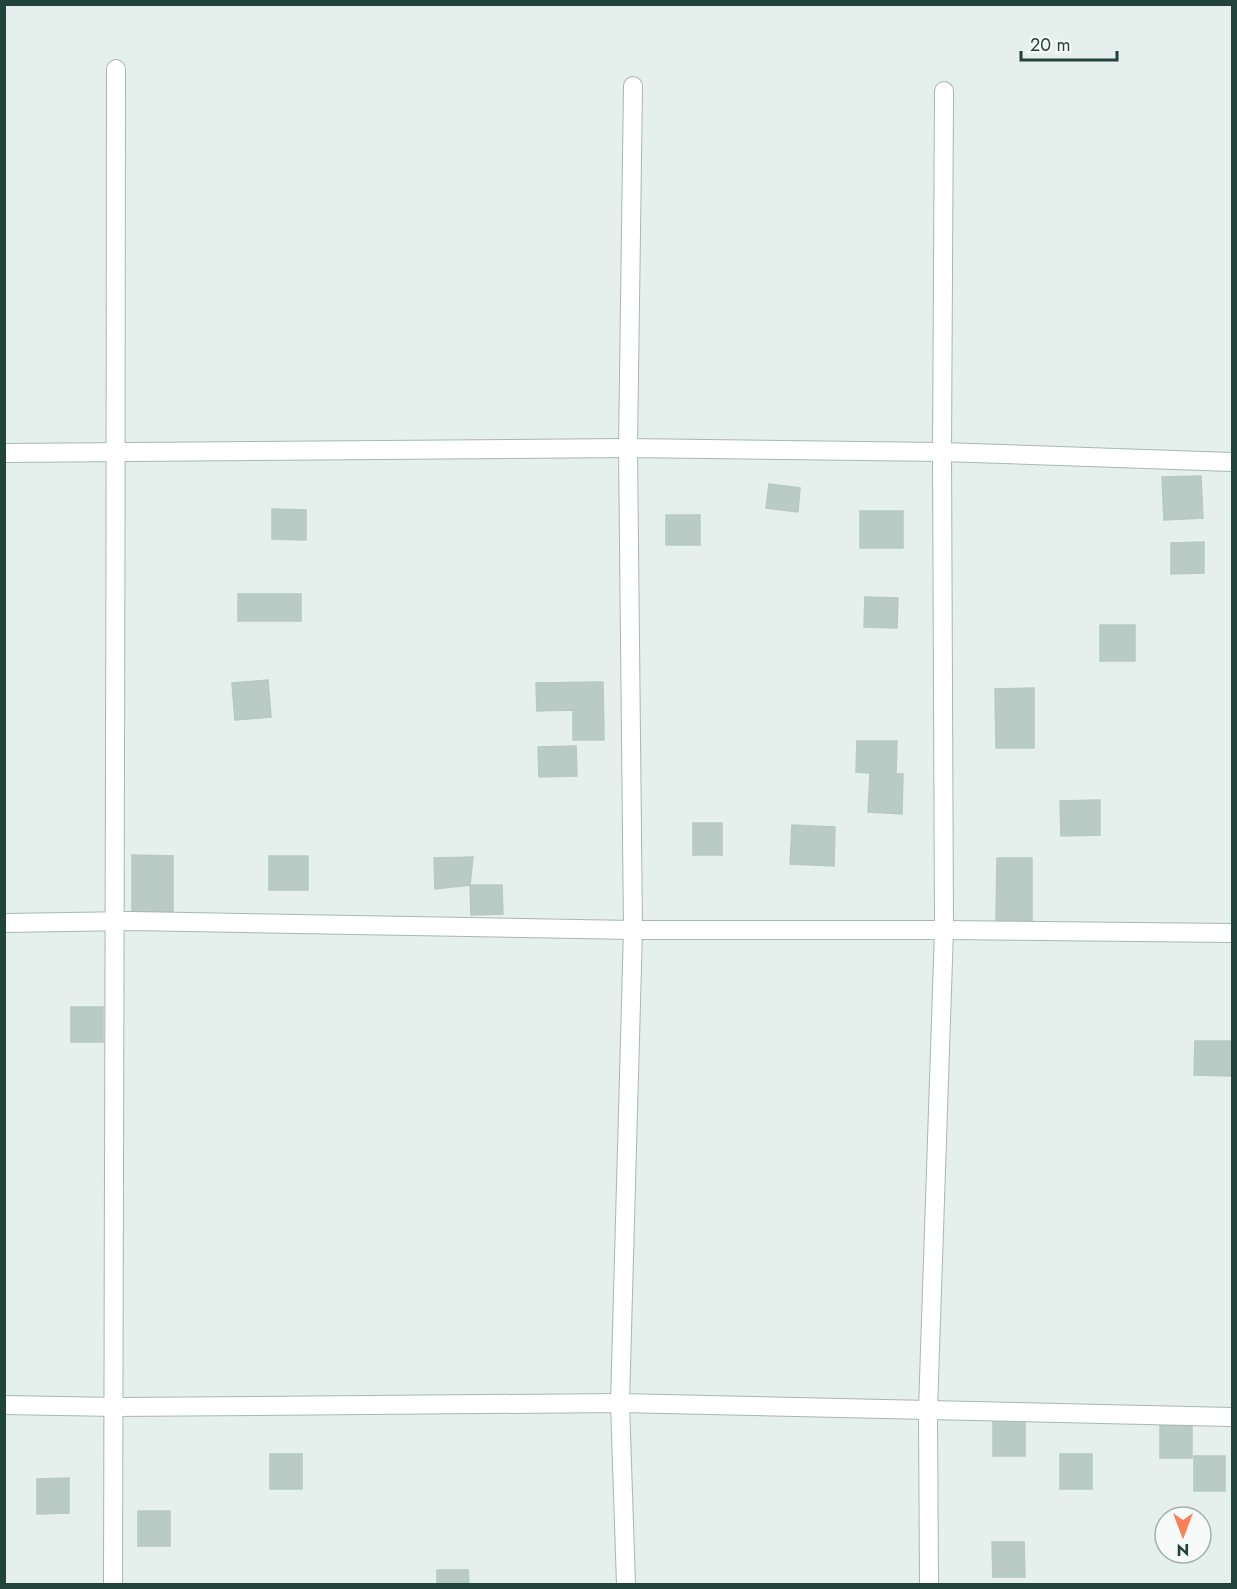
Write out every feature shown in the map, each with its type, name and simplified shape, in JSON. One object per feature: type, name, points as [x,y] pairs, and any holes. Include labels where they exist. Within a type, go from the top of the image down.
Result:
[{"type":"street","points":[[113,1584],[116,69]]},
{"type":"street","points":[[626,1584],[621,1403],[633,930],[628,448],[633,86]]},
{"type":"street","points":[[929,1584],[928,1410],[944,930],[942,452],[944,91]]},
{"type":"street","points":[[4,453],[628,448],[942,452],[1233,462]]},
{"type":"street","points":[[4,923],[116,922],[633,930],[1233,933]]},
{"type":"street","points":[[4,1406],[621,1403],[1233,1417]]},
{"type":"building","points":[[1201,476],[1203,518],[1164,520],[1162,477]]},
{"type":"building","points":[[769,484],[800,488],[798,512],[766,508]]},
{"type":"building","points":[[272,509],[306,510],[306,540],[272,539]]},
{"type":"building","points":[[860,511],[903,511],[903,548],[860,548]]},
{"type":"building","points":[[666,515],[700,515],[700,545],[666,545]]},
{"type":"building","points":[[1204,542],[1204,573],[1171,574],[1171,543]]},
{"type":"building","points":[[238,594],[301,594],[301,621],[238,621]]},
{"type":"building","points":[[865,597],[898,598],[897,628],[864,627]]},
{"type":"building","points":[[1100,625],[1135,625],[1135,661],[1100,661]]},
{"type":"building","points":[[268,680],[271,717],[235,720],[232,683]]},
{"type":"building","points":[[603,682],[604,740],[573,740],[573,710],[537,711],[536,683]]},
{"type":"building","points":[[1034,688],[1034,748],[996,748],[995,689]]},
{"type":"building","points":[[857,741],[897,741],[896,772],[856,772]]},
{"type":"building","points":[[576,746],[577,776],[539,777],[538,747]]},
{"type":"building","points":[[870,773],[903,774],[902,814],[868,812]]},
{"type":"building","points":[[1100,800],[1100,835],[1061,836],[1060,801]]},
{"type":"building","points":[[693,823],[722,823],[722,855],[693,855]]},
{"type":"building","points":[[792,825],[835,827],[834,866],[790,864]]},
{"type":"building","points":[[132,855],[173,856],[173,922],[132,921]]},
{"type":"building","points":[[269,856],[308,856],[308,890],[269,890]]},
{"type":"building","points":[[473,857],[470,885],[435,889],[434,858]]},
{"type":"building","points":[[997,858],[1032,858],[1032,921],[996,921]]},
{"type":"building","points":[[470,885],[502,885],[503,914],[471,915]]},
{"type":"building","points":[[71,1007],[103,1007],[103,1042],[71,1042]]},
{"type":"building","points":[[1195,1041],[1232,1041],[1232,1076],[1194,1075]]},
{"type":"building","points":[[993,1421],[1025,1421],[1025,1456],[993,1456]]},
{"type":"building","points":[[1160,1423],[1192,1423],[1192,1458],[1160,1458]]},
{"type":"building","points":[[270,1454],[302,1454],[302,1489],[270,1489]]},
{"type":"building","points":[[1060,1454],[1092,1454],[1092,1489],[1060,1489]]},
{"type":"building","points":[[1194,1456],[1225,1456],[1225,1491],[1194,1491]]},
{"type":"building","points":[[69,1478],[69,1513],[37,1514],[37,1479]]},
{"type":"building","points":[[138,1511],[170,1511],[170,1546],[138,1546]]},
{"type":"building","points":[[992,1542],[1024,1542],[1025,1577],[993,1577]]},
{"type":"building","points":[[437,1570],[468,1570],[469,1584],[437,1584]]}]
